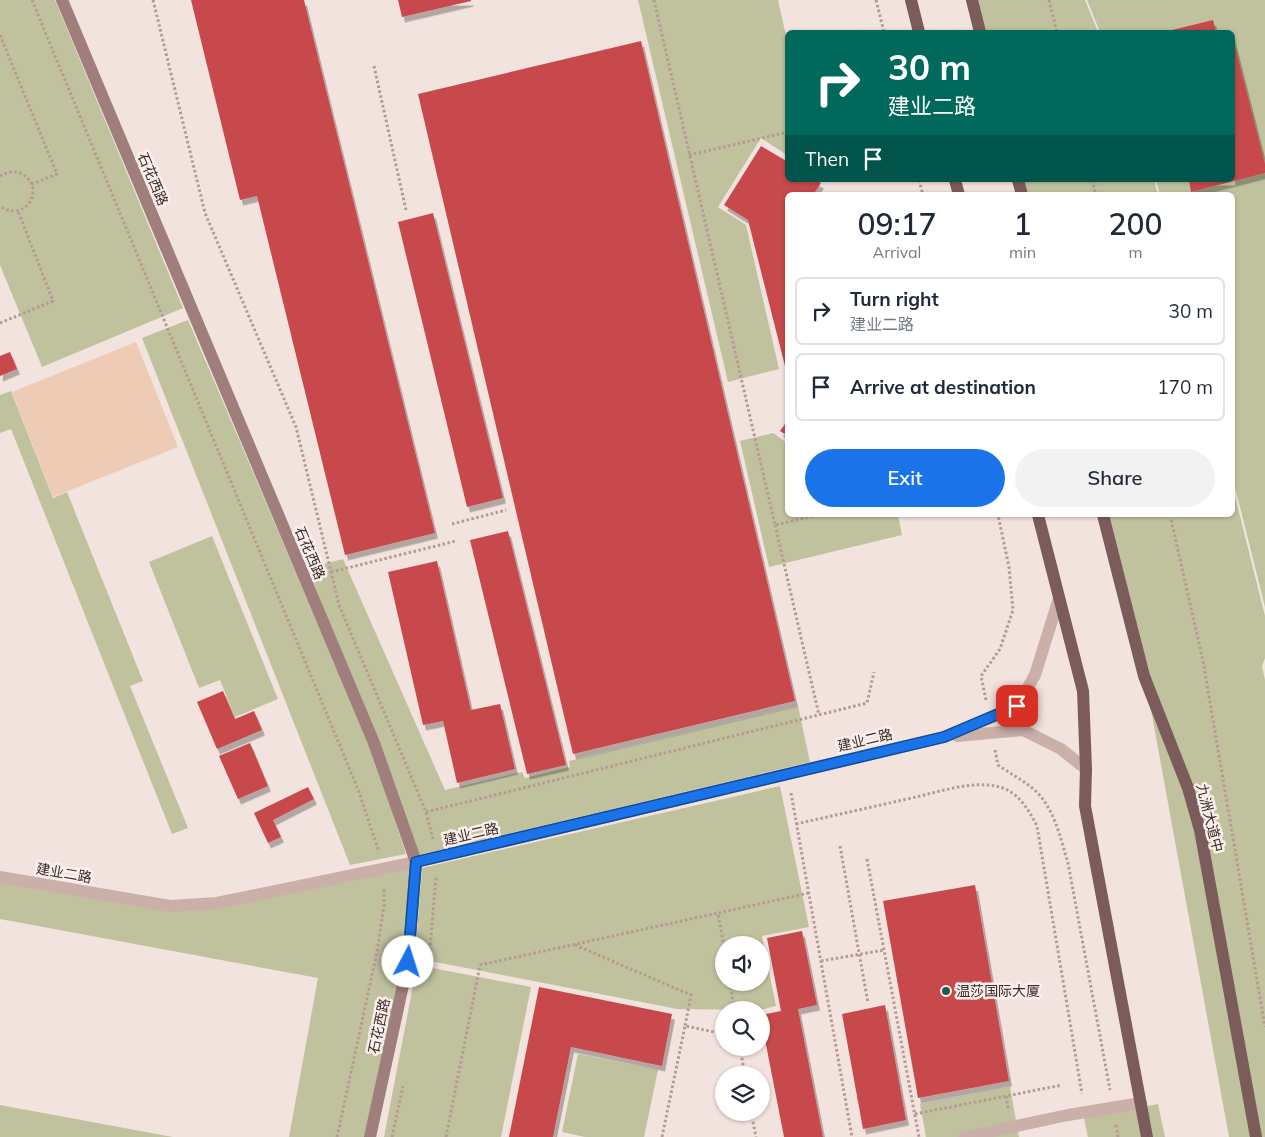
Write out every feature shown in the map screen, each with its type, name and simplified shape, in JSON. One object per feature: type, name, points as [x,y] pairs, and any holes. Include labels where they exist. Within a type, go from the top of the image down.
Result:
[{"type":"main road","name":"石花西路","points":[[62,0],[374,743],[416,862],[408,962],[370,1137]]},
{"type":"main road","points":[[911,0],[918,30]]},
{"type":"main road","points":[[972,0],[980,30]]},
{"type":"main road","points":[[1039,517],[1083,691],[1086,769],[1085,806],[1147,1137]]},
{"type":"main road","name":"九洲大道中","points":[[1104,517],[1144,676],[1188,788],[1200,830],[1256,1137]]},
{"type":"street","name":"建业二路","points":[[944,737],[1017,706],[1035,675],[1059,598]]},
{"type":"street","name":"建业二路","points":[[0,877],[170,906],[217,903],[416,862],[944,737],[1023,730],[1061,749],[1086,769]]},
{"type":"street","points":[[964,1137],[1085,1112],[1141,1103]]},
{"type":"path","points":[[32,0],[360,792],[384,869],[384,905],[377,952],[337,1137]]},
{"type":"path","points":[[654,0],[819,715]]},
{"type":"path","points":[[876,0],[884,30]]},
{"type":"path","points":[[1050,0],[1057,30]]},
{"type":"path","points":[[0,34],[57,174],[32,184]]},
{"type":"path","points":[[374,66],[406,210]]},
{"type":"path","points":[[689,155],[785,133]]},
{"type":"path","points":[[0,176],[6,173],[18,172],[24,175],[32,184],[33,191],[29,204],[24,209],[11,212],[0,206]]},
{"type":"path","points":[[0,323],[53,301],[18,211]]},
{"type":"path","points":[[452,524],[506,510]]},
{"type":"path","points":[[775,525],[809,517]]},
{"type":"path","points":[[990,718],[982,676],[1000,649],[1012,610],[1009,567],[998,517]]},
{"type":"path","points":[[1170,517],[1203,661],[1265,1027]]},
{"type":"path","points":[[331,572],[456,541]]},
{"type":"path","points":[[426,812],[866,703],[874,672]]},
{"type":"path","points":[[992,732],[998,766],[1032,787],[1046,803],[1057,826],[1068,863],[1118,1137]]},
{"type":"path","points":[[788,774],[852,1137]]},
{"type":"path","points":[[796,824],[940,791],[977,786],[995,786],[1010,792],[1023,803],[1037,826],[1085,1112]]},
{"type":"path","points":[[840,846],[868,1003]]},
{"type":"path","points":[[867,858],[919,1137]]},
{"type":"path","points":[[446,1137],[480,965],[809,893]]},
{"type":"path","points":[[718,913],[722,936]]},
{"type":"path","points":[[574,944],[691,995],[662,1137]]},
{"type":"path","points":[[821,961],[884,950]]},
{"type":"path","points":[[685,1026],[715,1032]]},
{"type":"path","points":[[915,1114],[1062,1085]]},
{"type":"path","points":[[753,1121],[756,1137]]},
{"type":"green space","points":[[0,0],[55,0],[183,308],[42,367],[0,265]]},
{"type":"green space","points":[[638,0],[778,0],[785,31],[785,154],[761,138],[718,207],[746,225],[779,369],[728,382]]},
{"type":"green space","points":[[973,0],[1085,0],[1097,30],[980,30]]},
{"type":"green space","points":[[1087,0],[1265,0],[1265,607],[1235,487],[1235,192],[1159,192],[1157,182],[1235,182],[1235,30],[1099,30]]},
{"type":"green space","points":[[1019,182],[1155,182],[1157,192],[1021,192]]},
{"type":"green space","points":[[188,320],[372,751],[406,854],[350,865],[142,338]]},
{"type":"green space","points":[[11,391],[53,498],[67,492],[143,681],[130,686],[188,828],[172,834],[11,429],[0,433],[0,395]]},
{"type":"green space","points":[[773,433],[785,442],[785,517],[898,517],[902,535],[769,567],[740,441]]},
{"type":"green space","points":[[1235,496],[1265,616],[1265,658],[1262,666],[1265,680],[1265,1137],[1229,1137],[1145,677],[1105,517],[1235,517]]},
{"type":"green space","points":[[212,536],[278,699],[235,717],[220,680],[199,688],[149,562]]},
{"type":"green space","points":[[343,559],[445,790],[522,772],[525,778],[570,767],[569,761],[798,706],[810,762],[419,855],[308,568]]},
{"type":"green space","points":[[780,786],[809,927],[762,936],[715,936],[715,991],[770,991],[770,976],[776,1006],[770,1008],[770,1001],[715,1001],[715,1009],[677,1009],[415,958],[422,868]]},
{"type":"green space","points":[[416,863],[407,962],[370,1137],[289,1137],[318,978],[0,919],[0,877],[171,907]]},
{"type":"green space","points":[[417,965],[531,987],[501,1137],[384,1137]]},
{"type":"green space","points":[[578,1054],[658,1070],[644,1137],[585,1137],[562,1132]]},
{"type":"green space","points":[[1010,1087],[1019,1137],[926,1137],[920,1104]]},
{"type":"green space","points":[[1158,1104],[1165,1137],[1088,1137],[1084,1118]]},
{"type":"green space","points":[[0,1105],[173,1137],[0,1137]]},
{"type":"sand","points":[[136,342],[178,447],[53,497],[12,392]]},
{"type":"building","points":[[191,0],[304,0],[435,533],[345,555],[257,196],[240,200]]},
{"type":"building","points":[[398,0],[471,0],[471,1],[402,17]]},
{"type":"building","points":[[1213,20],[1216,30],[1172,30]]},
{"type":"building","points":[[641,41],[795,701],[573,754],[418,94]]},
{"type":"building","points":[[1235,46],[1265,164],[1265,173],[1235,181]]},
{"type":"building","points":[[761,146],[785,160],[785,182],[821,183],[815,192],[785,192],[785,366],[748,220],[724,205]]},
{"type":"building","points":[[1189,182],[1230,182],[1191,192]]},
{"type":"building","points":[[433,213],[503,498],[467,507],[398,222]]},
{"type":"building","points":[[10,352],[17,369],[0,376],[0,356]]},
{"type":"building","points":[[785,424],[785,434],[780,431]]},
{"type":"building","points":[[508,531],[566,765],[527,774],[470,540]]},
{"type":"building","points":[[437,561],[471,710],[500,704],[515,769],[457,783],[443,721],[423,725],[388,572]]},
{"type":"building","points":[[223,691],[235,719],[254,711],[262,730],[217,749],[197,702]]},
{"type":"building","points":[[250,743],[268,786],[238,799],[219,756]]},
{"type":"building","points":[[308,787],[314,799],[273,820],[281,837],[268,843],[254,813]]},
{"type":"building","name":"温莎国际大厦","points":[[975,885],[1009,1081],[918,1098],[883,901]]},
{"type":"building","points":[[802,931],[817,1005],[798,1009],[823,1137],[784,1137],[768,1056],[770,1056],[770,1013],[781,1011],[770,954],[770,937]]},
{"type":"building","points":[[539,987],[672,1014],[662,1066],[571,1047],[553,1137],[509,1137]]},
{"type":"building","points":[[885,1005],[906,1120],[863,1129],[842,1014]]},
{"type":"place","name":"温莎国际大厦","points":[[946,991]]},
{"type":"route","points":[[408,962],[416,862],[944,737],[1017,706]]}]
